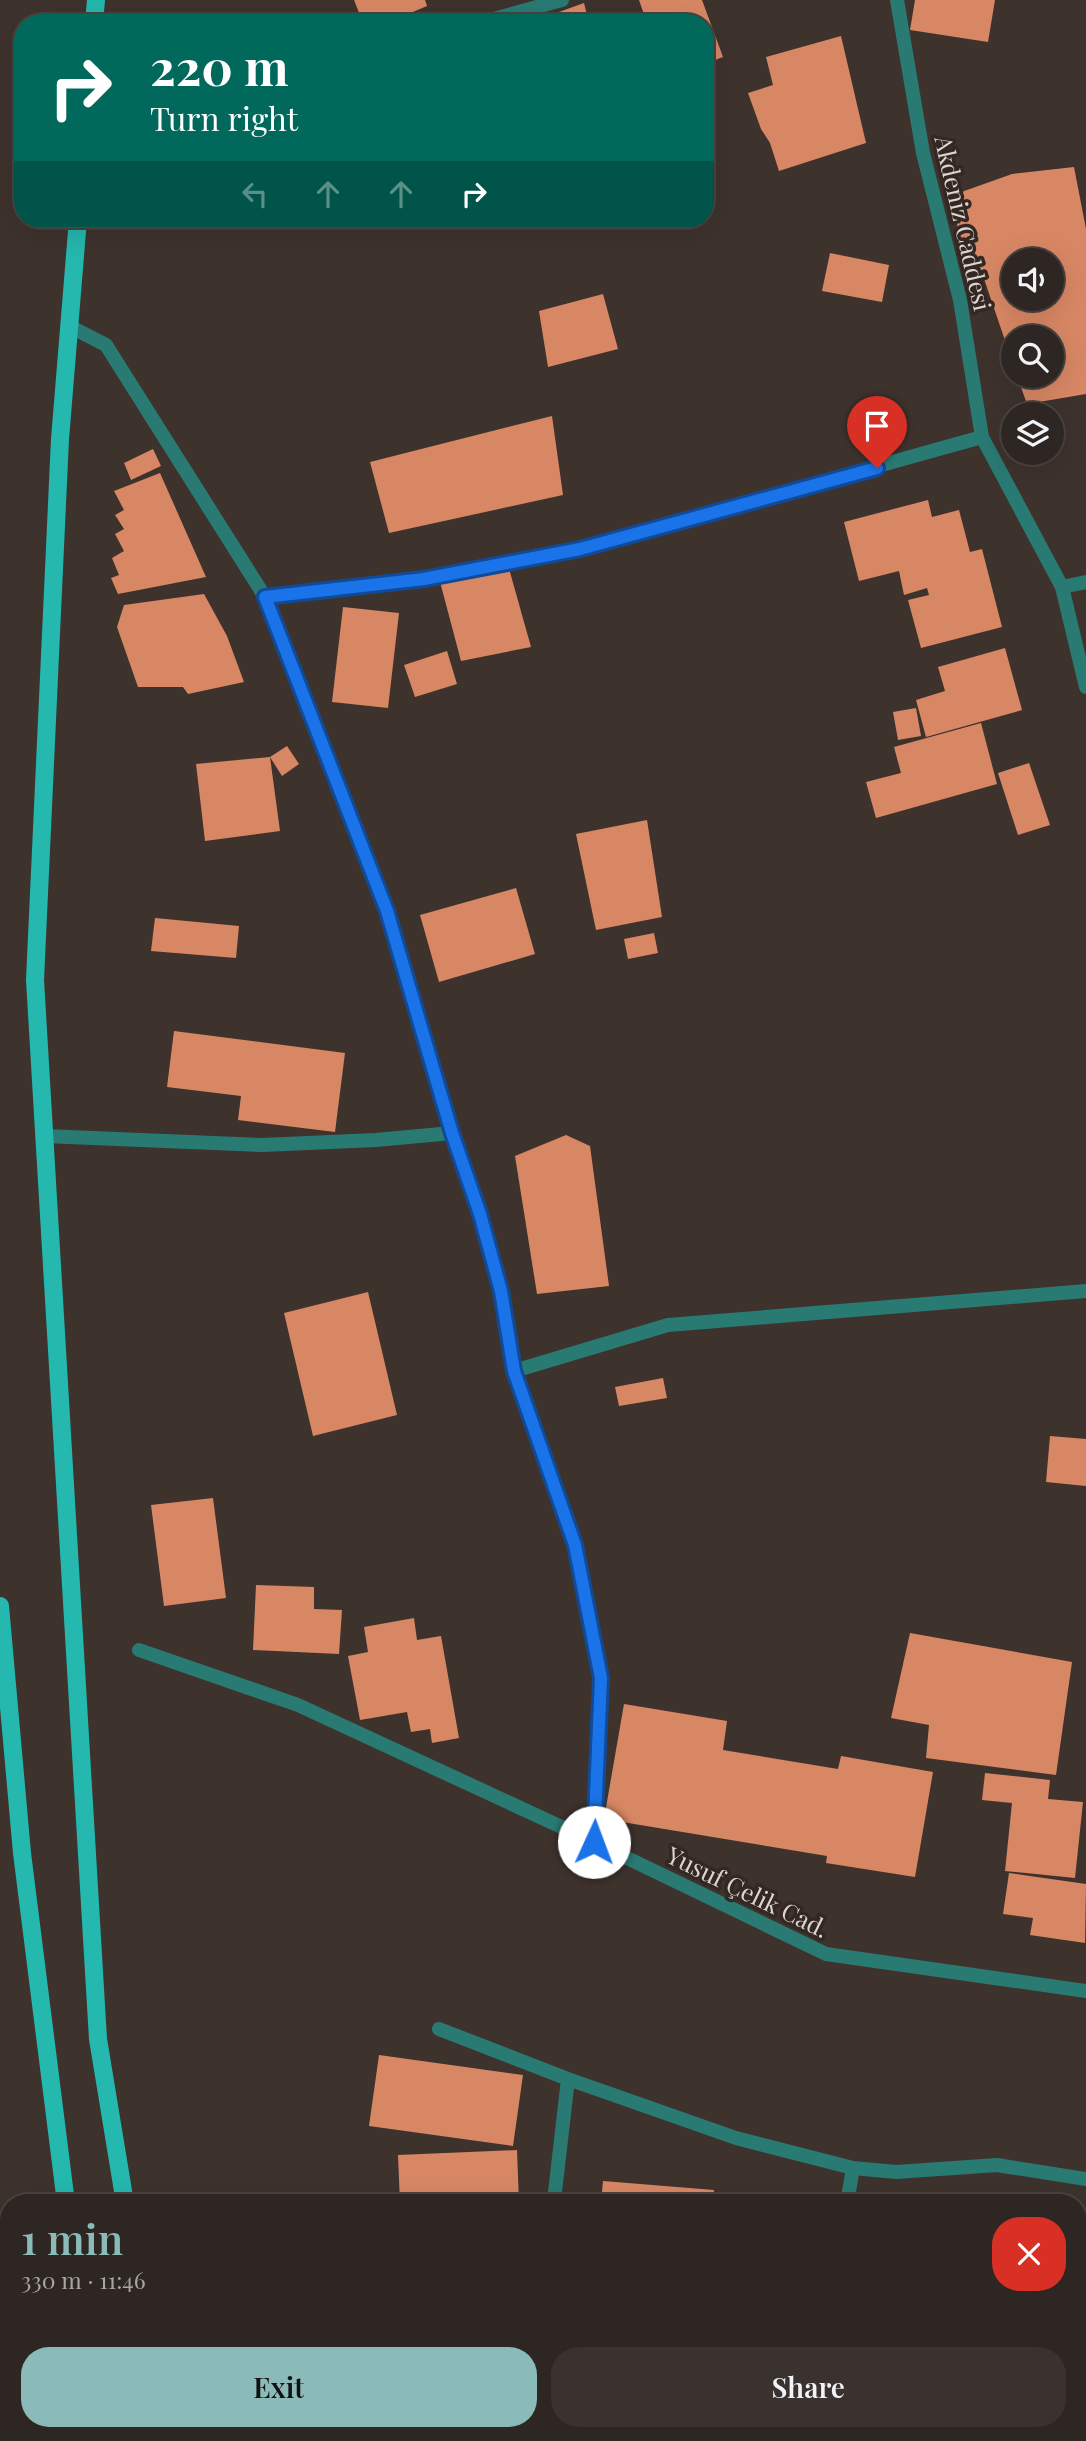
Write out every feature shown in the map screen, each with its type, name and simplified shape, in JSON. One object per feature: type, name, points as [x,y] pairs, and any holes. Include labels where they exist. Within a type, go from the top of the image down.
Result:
[{"type":"main road","points":[[77,228],[60,439],[35,980],[98,2039],[124,2194]]},
{"type":"main road","points":[[0,1606],[22,1853],[65,2194]]},
{"type":"street","points":[[511,14],[562,0]]},
{"type":"street","name":"Akdeniz Caddesi","points":[[897,0],[923,153],[960,300],[982,437],[1062,587],[1086,687]]},
{"type":"street","points":[[69,326],[106,345],[265,597],[387,911],[452,1133],[480,1214],[501,1291],[514,1371],[575,1545],[601,1678],[594,1842]]},
{"type":"street","points":[[265,597],[424,579],[580,549],[982,437]]},
{"type":"street","points":[[1062,587],[1086,582]]},
{"type":"street","points":[[44,1136],[262,1146],[452,1133]]},
{"type":"street","points":[[514,1371],[668,1325],[1086,1291]]},
{"type":"street","name":"Yusuf Çelik Cad.","points":[[138,1650],[298,1705],[594,1842],[826,1954],[1086,1991]]},
{"type":"street","points":[[439,2029],[568,2079],[736,2138],[853,2168],[897,2172],[997,2165],[1086,2179]]},
{"type":"street","points":[[556,2194],[568,2079]]},
{"type":"street","points":[[849,2194],[853,2168]]},
{"type":"building","points":[[354,0],[425,0],[427,6],[408,14],[359,14]]},
{"type":"building","points":[[639,0],[702,0],[707,14],[644,14]]},
{"type":"building","points":[[915,0],[995,0],[988,42],[910,30]]},
{"type":"building","points":[[584,3],[587,14],[553,14]]},
{"type":"building","points":[[714,33],[723,57],[714,60]]},
{"type":"building","points":[[841,36],[866,143],[779,171],[748,93],[773,85],[766,57]]},
{"type":"building","points":[[1074,167],[1086,229],[1086,394],[1026,402],[1021,388],[1064,388],[1064,325],[1001,325],[1001,329],[979,264],[962,260],[953,195],[1012,174]]},
{"type":"building","points":[[830,253],[889,265],[882,302],[822,291]]},
{"type":"building","points":[[603,294],[618,349],[548,367],[539,311]]},
{"type":"building","points":[[552,416],[563,495],[389,533],[370,462]]},
{"type":"building","points":[[153,449],[161,466],[131,480],[124,463]]},
{"type":"building","points":[[160,473],[206,577],[118,594],[111,578],[119,575],[112,558],[124,551],[115,534],[124,529],[115,515],[124,510],[114,491]]},
{"type":"building","points":[[928,500],[932,517],[959,510],[970,552],[982,549],[1002,627],[921,648],[908,600],[929,595],[927,588],[904,595],[899,571],[859,581],[844,522]]},
{"type":"building","points":[[508,565],[531,647],[461,661],[439,578]]},
{"type":"building","points":[[204,594],[227,636],[244,682],[188,694],[183,687],[138,687],[117,627],[124,605]]},
{"type":"building","points":[[343,607],[399,613],[388,708],[332,702]]},
{"type":"building","points":[[1005,648],[1022,710],[926,737],[916,700],[945,691],[938,667]]},
{"type":"building","points":[[447,651],[457,684],[415,697],[404,665]]},
{"type":"building","points":[[916,708],[921,736],[898,740],[893,712]]},
{"type":"building","points":[[981,723],[997,784],[876,818],[866,782],[901,773],[894,747]]},
{"type":"building","points":[[287,746],[299,764],[282,776],[270,757]]},
{"type":"building","points":[[270,757],[280,831],[205,841],[196,764]]},
{"type":"building","points":[[1029,763],[1050,825],[1018,835],[998,773]]},
{"type":"building","points":[[647,820],[662,917],[596,930],[576,834]]},
{"type":"building","points":[[516,888],[535,954],[439,982],[420,915]]},
{"type":"building","points":[[155,918],[239,926],[236,958],[151,951]]},
{"type":"building","points":[[654,933],[658,953],[628,959],[624,939]]},
{"type":"building","points":[[174,1031],[345,1053],[335,1132],[238,1120],[241,1096],[167,1087]]},
{"type":"building","points":[[566,1135],[590,1146],[609,1286],[537,1294],[515,1156]]},
{"type":"building","points":[[368,1292],[397,1415],[313,1436],[284,1313]]},
{"type":"building","points":[[663,1378],[667,1398],[619,1406],[615,1387]]},
{"type":"building","points":[[1050,1436],[1086,1439],[1086,1486],[1046,1482]]},
{"type":"building","points":[[213,1498],[226,1598],[164,1606],[151,1505]]},
{"type":"building","points":[[256,1585],[314,1587],[314,1609],[342,1610],[339,1654],[253,1650]]},
{"type":"building","points":[[414,1618],[417,1640],[441,1636],[459,1738],[432,1743],[430,1729],[411,1732],[407,1712],[360,1720],[348,1656],[368,1652],[364,1627]]},
{"type":"building","points":[[910,1633],[1072,1662],[1056,1775],[926,1758],[929,1725],[891,1718]]},
{"type":"building","points":[[624,1704],[727,1721],[723,1750],[838,1769],[841,1756],[933,1772],[915,1877],[826,1863],[827,1856],[604,1819]]},
{"type":"building","points":[[985,1773],[1050,1780],[1048,1799],[1083,1802],[1075,1878],[1005,1871],[1012,1803],[982,1800]]},
{"type":"building","points":[[1009,1873],[1086,1884],[1085,1943],[1030,1935],[1033,1918],[1003,1914]]},
{"type":"building","points":[[379,2055],[523,2075],[513,2146],[369,2126]]},
{"type":"building","points":[[517,2150],[519,2194],[400,2194],[398,2155]]},
{"type":"building","points":[[603,2181],[714,2190],[713,2194],[602,2194]]},
{"type":"route","points":[[594,1842],[601,1678],[575,1545],[514,1371],[501,1291],[480,1214],[452,1133],[387,911],[265,597],[424,579],[580,549],[877,468]]}]
